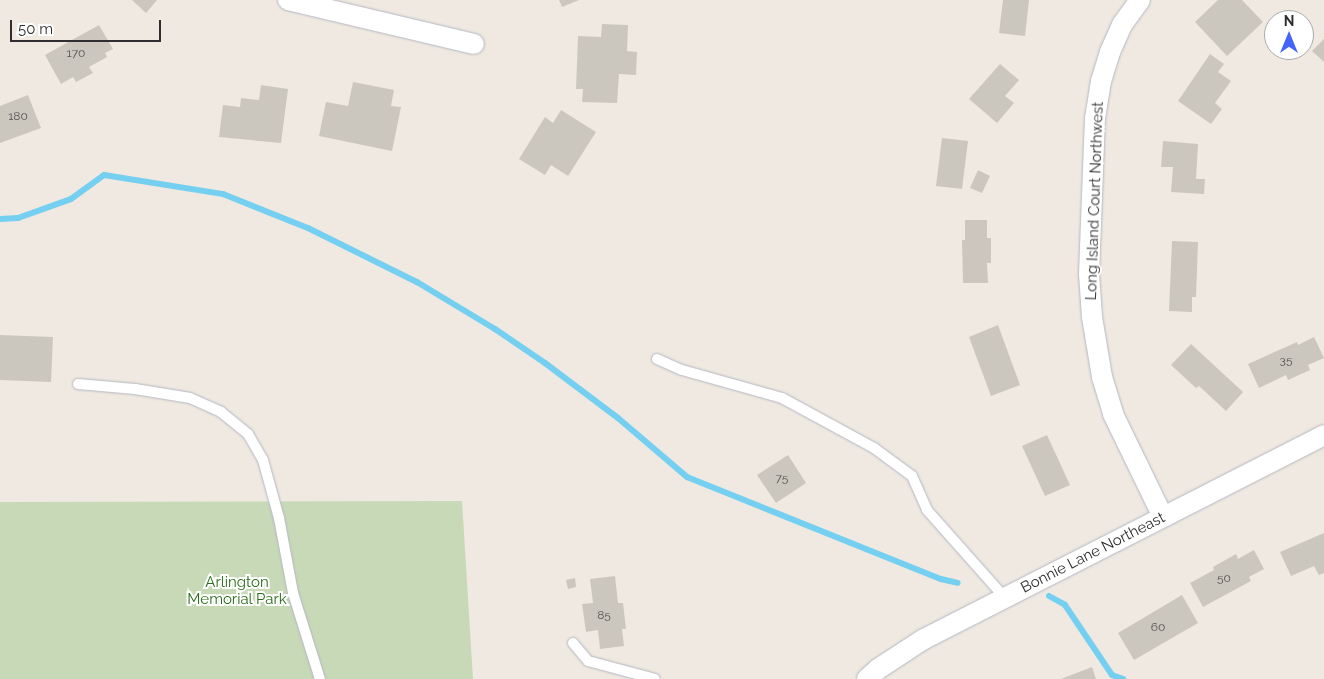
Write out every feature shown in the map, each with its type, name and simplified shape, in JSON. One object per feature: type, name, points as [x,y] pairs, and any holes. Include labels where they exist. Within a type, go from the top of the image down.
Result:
[{"type":"street","points":[[288,0],[474,44]]},
{"type":"street","name":"Long Island Court Northwest","points":[[1140,0],[1122,25],[1110,52],[1101,81],[1095,118],[1089,274],[1092,317],[1102,377],[1113,414],[1163,518]]},
{"type":"street","name":"Bonnie Lane Northeast","points":[[867,679],[878,669],[924,639],[1324,435]]},
{"type":"lane","points":[[657,359],[682,370],[782,398],[874,448],[912,476],[927,510],[1005,598]]},
{"type":"lane","points":[[78,384],[135,389],[190,398],[221,412],[248,434],[263,460],[278,518],[293,593],[320,679]]},
{"type":"lane","points":[[573,643],[588,661],[656,679]]},
{"type":"green space","name":"Arlington Memorial Park","points":[[462,501],[473,679],[0,679],[0,502]]},
{"type":"building","points":[[132,0],[157,0],[146,13]]},
{"type":"building","points":[[559,0],[579,0],[562,7]]},
{"type":"building","points":[[1003,0],[1029,0],[1025,36],[999,33]]},
{"type":"building","points":[[1218,0],[1242,0],[1263,22],[1227,56],[1195,22]]},
{"type":"building","points":[[602,24],[628,25],[627,51],[637,52],[636,75],[619,74],[617,103],[582,102],[583,89],[576,89],[578,36],[601,37]]},
{"type":"building","points":[[99,25],[113,49],[105,53],[107,57],[89,67],[93,73],[76,82],[73,77],[61,84],[45,55]]},
{"type":"building","points":[[1324,39],[1324,62],[1314,53],[1314,49]]},
{"type":"building","points":[[1210,54],[1224,64],[1218,72],[1231,81],[1215,103],[1222,109],[1211,124],[1178,101]]},
{"type":"building","points":[[1000,64],[1019,80],[1005,96],[1014,103],[997,123],[969,99]]},
{"type":"building","points":[[353,82],[394,90],[391,106],[401,107],[392,151],[319,136],[326,102],[348,106]]},
{"type":"building","points":[[261,85],[288,89],[281,143],[219,137],[223,105],[240,107],[241,98],[259,100]]},
{"type":"building","points":[[28,95],[41,128],[0,143],[0,106]]},
{"type":"building","points":[[561,110],[596,132],[568,176],[551,165],[545,175],[519,159],[545,117],[553,123]]},
{"type":"building","points":[[942,138],[968,141],[962,189],[936,186]]},
{"type":"building","points":[[1163,141],[1198,144],[1196,179],[1205,179],[1204,194],[1171,192],[1173,167],[1161,167]]},
{"type":"building","points":[[978,170],[990,176],[982,193],[970,188]]},
{"type":"building","points":[[965,220],[987,220],[987,238],[991,238],[991,263],[987,263],[988,283],[963,283],[962,240],[965,240]]},
{"type":"building","points":[[1172,241],[1198,242],[1196,297],[1192,297],[1192,312],[1169,311]]},
{"type":"building","points":[[998,325],[1020,385],[991,396],[969,337]]},
{"type":"building","points":[[0,335],[53,337],[51,382],[0,380]]},
{"type":"building","points":[[1314,337],[1324,358],[1308,365],[1310,370],[1288,380],[1286,375],[1259,388],[1248,364],[1297,342],[1298,345]]},
{"type":"building","points":[[1191,344],[1243,392],[1226,411],[1199,386],[1196,388],[1171,365]]},
{"type":"building","points":[[1047,435],[1070,485],[1045,496],[1022,446]]},
{"type":"building","points":[[788,455],[806,483],[776,503],[757,475]]},
{"type":"building","points":[[1324,533],[1324,573],[1319,575],[1314,566],[1291,576],[1280,552]]},
{"type":"building","points":[[1254,550],[1264,569],[1249,577],[1251,581],[1203,607],[1190,583],[1214,570],[1213,567],[1236,554],[1238,559]]},
{"type":"building","points":[[615,576],[618,603],[623,603],[626,629],[622,629],[624,646],[600,649],[598,630],[586,632],[582,604],[593,603],[590,579]]},
{"type":"building","points":[[575,578],[576,587],[568,589],[566,580]]},
{"type":"building","points":[[1182,595],[1198,623],[1134,660],[1118,633]]},
{"type":"building","points":[[1092,667],[1096,679],[1061,679]]},
{"type":"waterway","points":[[0,219],[18,218],[71,199],[104,175],[223,194],[308,228],[417,282],[495,329],[545,363],[618,418],[687,477],[941,579],[958,583]]},
{"type":"waterway","points":[[1049,596],[1065,605],[1112,675],[1123,679]]}]
